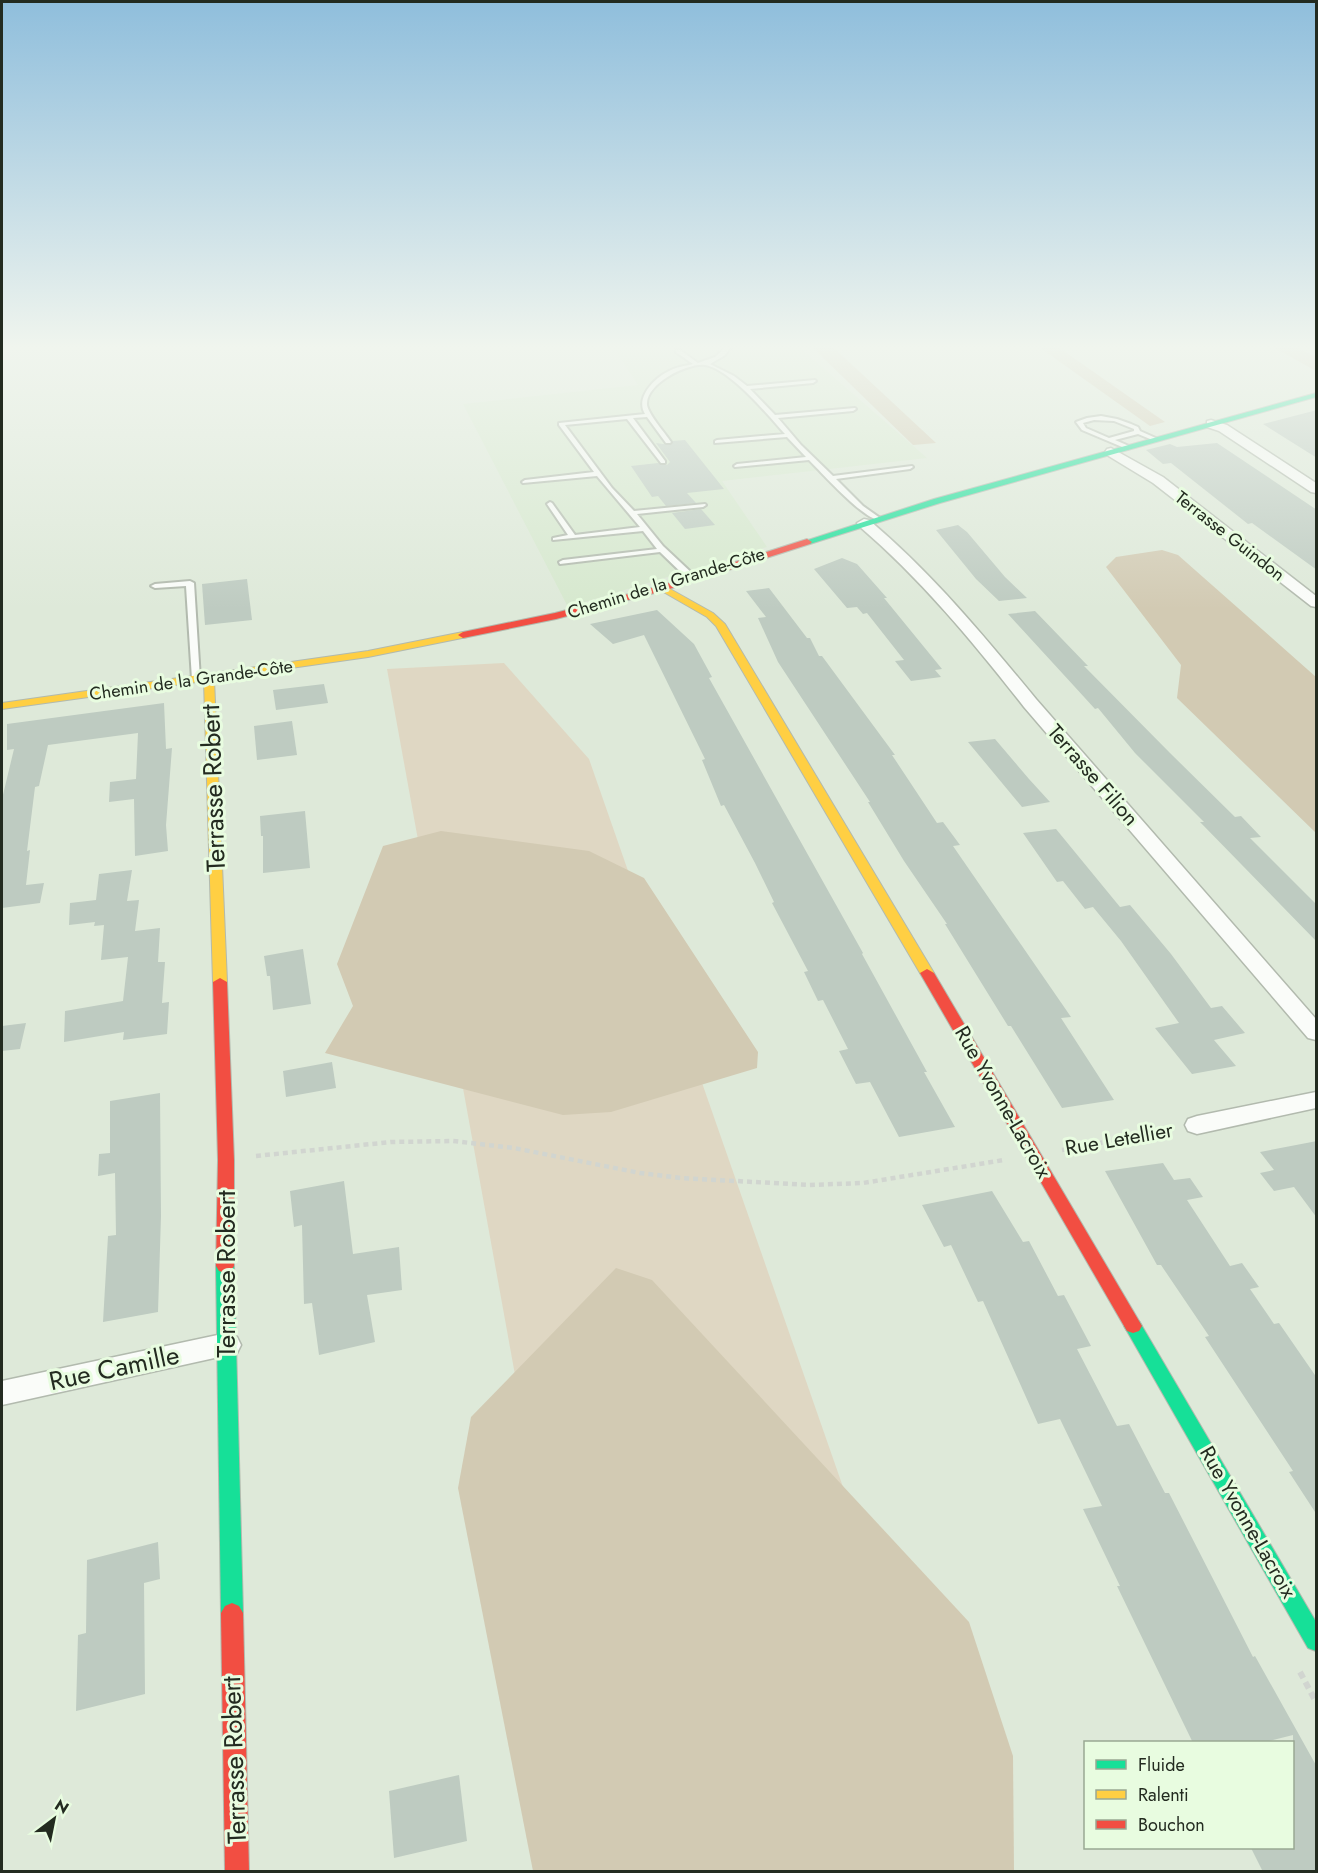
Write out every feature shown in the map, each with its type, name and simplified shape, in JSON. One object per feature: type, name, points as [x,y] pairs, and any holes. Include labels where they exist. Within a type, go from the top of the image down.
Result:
[{"type":"street","name":"Chemin de la Grande-Côte","points":[[2,706],[346,658],[556,616],[663,588],[1110,446],[1127,447],[1172,434]]},
{"type":"street","points":[[1228,434],[1317,489]]},
{"type":"street","name":"Terrasse Guindon","points":[[1110,446],[1158,480],[1317,603]]},
{"type":"street","name":"Terrasse Filion","points":[[871,521],[986,648],[1030,703],[1317,1033]]},
{"type":"street","name":"Rue Yvonne-Lacroix","points":[[663,588],[710,615],[720,624],[1034,1155],[1317,1641]]},
{"type":"street","name":"Terrasse Robert","points":[[202,678],[226,1160],[227,1344],[237,1872]]},
{"type":"street","name":"Rue Letellier","points":[[1191,1126],[1317,1100]]},
{"type":"street","name":"Rue Camille","points":[[2,1393],[227,1344]]},
{"type":"lane","points":[[569,434],[598,474],[662,550],[692,578]]},
{"type":"lane","points":[[642,434],[663,462]]},
{"type":"lane","points":[[663,434],[668,442]]},
{"type":"lane","points":[[1092,434],[1110,446],[1133,434]]},
{"type":"lane","points":[[1144,434],[1155,439]]},
{"type":"lane","points":[[717,442],[789,435],[861,507],[871,521]]},
{"type":"lane","points":[[737,466],[811,458]]},
{"type":"lane","points":[[831,478],[910,467]]},
{"type":"lane","points":[[525,482],[598,474]]},
{"type":"lane","points":[[550,504],[573,537]]},
{"type":"lane","points":[[632,513],[703,505]]},
{"type":"lane","points":[[555,539],[644,529]]},
{"type":"lane","points":[[563,562],[662,550]]},
{"type":"lane","points":[[155,586],[190,583],[202,678]]},
{"type":"path","name":"Rue Letellier","points":[[1052,1151],[1191,1126]]},
{"type":"path","points":[[247,1157],[391,1142],[453,1141],[514,1148],[640,1173],[681,1178],[809,1185],[862,1183],[1010,1159]]},
{"type":"shaded area","points":[[479,434],[900,434],[927,458],[722,481],[767,547],[568,607]]},
{"type":"shaded area","points":[[902,434],[927,434],[936,443],[913,445]]},
{"type":"shaded area","points":[[1162,550],[1178,555],[1316,677],[1316,833],[1177,698],[1181,665],[1106,567],[1116,557]]},
{"type":"shaded area","points":[[504,663],[589,759],[977,1871],[605,1871],[387,669]]},
{"type":"shaded area","points":[[441,831],[589,851],[644,878],[758,1052],[757,1068],[611,1112],[563,1115],[325,1053],[353,1006],[337,964],[383,846]]},
{"type":"shaded area","points":[[616,1268],[652,1280],[969,1622],[1013,1756],[1014,1871],[533,1871],[458,1488],[471,1417]]},
{"type":"building","points":[[1280,434],[1317,434],[1317,458]]},
{"type":"building","points":[[685,440],[724,489],[687,493],[696,503],[666,506],[658,496],[652,497],[631,466],[658,463],[667,465],[670,462],[656,443],[670,445],[673,441]]},
{"type":"building","points":[[1217,443],[1317,510],[1317,570],[1252,523],[1248,524],[1171,463],[1163,464],[1146,450],[1170,444],[1177,447]]},
{"type":"building","points":[[701,509],[715,525],[685,529],[672,513]]},
{"type":"building","points":[[958,525],[1027,598],[999,601],[976,579],[936,530]]},
{"type":"building","points":[[842,558],[857,564],[887,598],[884,598],[942,669],[935,670],[941,677],[911,681],[895,661],[904,660],[867,613],[863,614],[857,607],[847,608],[814,569]]},
{"type":"building","points":[[247,579],[252,620],[205,625],[202,584]]},
{"type":"building","points":[[769,588],[807,638],[810,638],[819,656],[822,656],[895,755],[892,755],[937,823],[943,822],[960,845],[953,846],[1071,1017],[1061,1018],[1114,1100],[1062,1108],[1011,1026],[1008,1026],[945,924],[947,924],[904,861],[868,802],[870,802],[778,662],[758,618],[766,617],[746,591]]},
{"type":"building","points":[[657,610],[694,644],[712,677],[709,678],[863,953],[955,1127],[899,1137],[870,1082],[856,1084],[839,1051],[848,1049],[823,1000],[818,1001],[804,972],[808,971],[772,903],[774,902],[755,863],[724,805],[721,806],[702,760],[705,759],[644,635],[613,644],[590,624]]},
{"type":"building","points":[[1035,611],[1088,666],[1084,666],[1170,753],[1235,817],[1241,816],[1261,837],[1250,838],[1317,905],[1317,942],[1200,822],[1204,822],[1135,753],[1098,708],[1095,709],[1008,614]]},
{"type":"building","points":[[324,684],[328,703],[276,710],[273,690]]},
{"type":"building","points":[[164,703],[166,749],[172,748],[166,825],[168,851],[135,856],[134,799],[109,802],[110,782],[136,779],[138,733],[48,745],[39,786],[35,787],[27,851],[30,850],[26,885],[44,883],[40,903],[2,908],[2,799],[14,749],[7,750],[7,724]]},
{"type":"building","points":[[292,721],[297,755],[257,760],[254,726]]},
{"type":"building","points":[[995,739],[1050,802],[1022,807],[968,742]]},
{"type":"building","points":[[305,811],[310,868],[263,873],[263,836],[261,836],[260,816]]},
{"type":"building","points":[[1056,829],[1120,907],[1130,905],[1171,954],[1211,1008],[1222,1006],[1245,1033],[1214,1040],[1236,1066],[1192,1074],[1155,1028],[1179,1023],[1121,941],[1093,907],[1085,909],[1063,881],[1057,882],[1023,833]]},
{"type":"building","points":[[132,870],[127,901],[139,900],[135,931],[160,928],[158,962],[165,962],[162,1003],[169,1002],[167,1034],[123,1040],[124,1032],[64,1042],[65,1011],[123,1001],[128,957],[101,960],[104,925],[94,926],[95,922],[69,925],[70,903],[96,900],[99,874]]},
{"type":"building","points":[[303,949],[311,1004],[273,1010],[270,976],[267,976],[264,956]]},
{"type":"building","points":[[26,1023],[20,1049],[2,1051],[2,1026]]},
{"type":"building","points":[[332,1062],[336,1088],[286,1097],[283,1071]]},
{"type":"building","points":[[160,1093],[161,1216],[158,1312],[103,1322],[108,1236],[116,1235],[115,1173],[98,1176],[99,1154],[110,1153],[110,1101]]},
{"type":"building","points":[[1317,1141],[1317,1218],[1294,1187],[1274,1191],[1260,1173],[1274,1170],[1260,1152]]},
{"type":"building","points":[[1163,1163],[1174,1180],[1190,1178],[1203,1197],[1187,1200],[1230,1266],[1242,1263],[1259,1287],[1250,1289],[1274,1324],[1279,1323],[1317,1378],[1317,1515],[1289,1472],[1293,1471],[1205,1337],[1209,1336],[1161,1265],[1157,1265],[1105,1171]]},
{"type":"building","points":[[344,1181],[353,1254],[399,1247],[402,1290],[367,1295],[375,1342],[319,1355],[312,1303],[304,1304],[302,1225],[294,1227],[290,1191]]},
{"type":"building","points":[[992,1191],[1023,1242],[1029,1241],[1058,1296],[1064,1295],[1091,1346],[1077,1349],[1117,1426],[1129,1424],[1165,1493],[1169,1493],[1253,1657],[1255,1656],[1317,1767],[1317,1872],[1263,1872],[1252,1849],[1294,1849],[1293,1735],[1269,1741],[1192,1741],[1117,1586],[1120,1586],[1083,1509],[1102,1506],[1060,1419],[1038,1424],[983,1301],[978,1302],[951,1245],[944,1247],[922,1205]]},
{"type":"building","points":[[158,1542],[160,1579],[144,1583],[145,1694],[76,1711],[78,1635],[86,1633],[87,1560]]},
{"type":"building","points":[[459,1775],[467,1841],[394,1858],[389,1791]]},
{"type":"traffic: fast","points":[[807,542],[937,501],[1175,434]]},
{"type":"traffic: fast","points":[[225,1266],[232,1613]]},
{"type":"traffic: fast","points":[[1133,1326],[1316,1641]]},
{"type":"traffic: slow","points":[[663,588],[710,615],[720,624],[927,973]]},
{"type":"traffic: slow","points":[[2,706],[368,654],[463,635]]},
{"type":"traffic: slow","points":[[209,677],[220,982]]},
{"type":"traffic: jam","points":[[463,635],[556,616],[663,588],[807,542]]},
{"type":"traffic: jam","points":[[927,973],[1133,1326]]},
{"type":"traffic: jam","points":[[220,982],[226,1160],[225,1266]]},
{"type":"traffic: jam","points":[[232,1613],[237,1872]]}]
